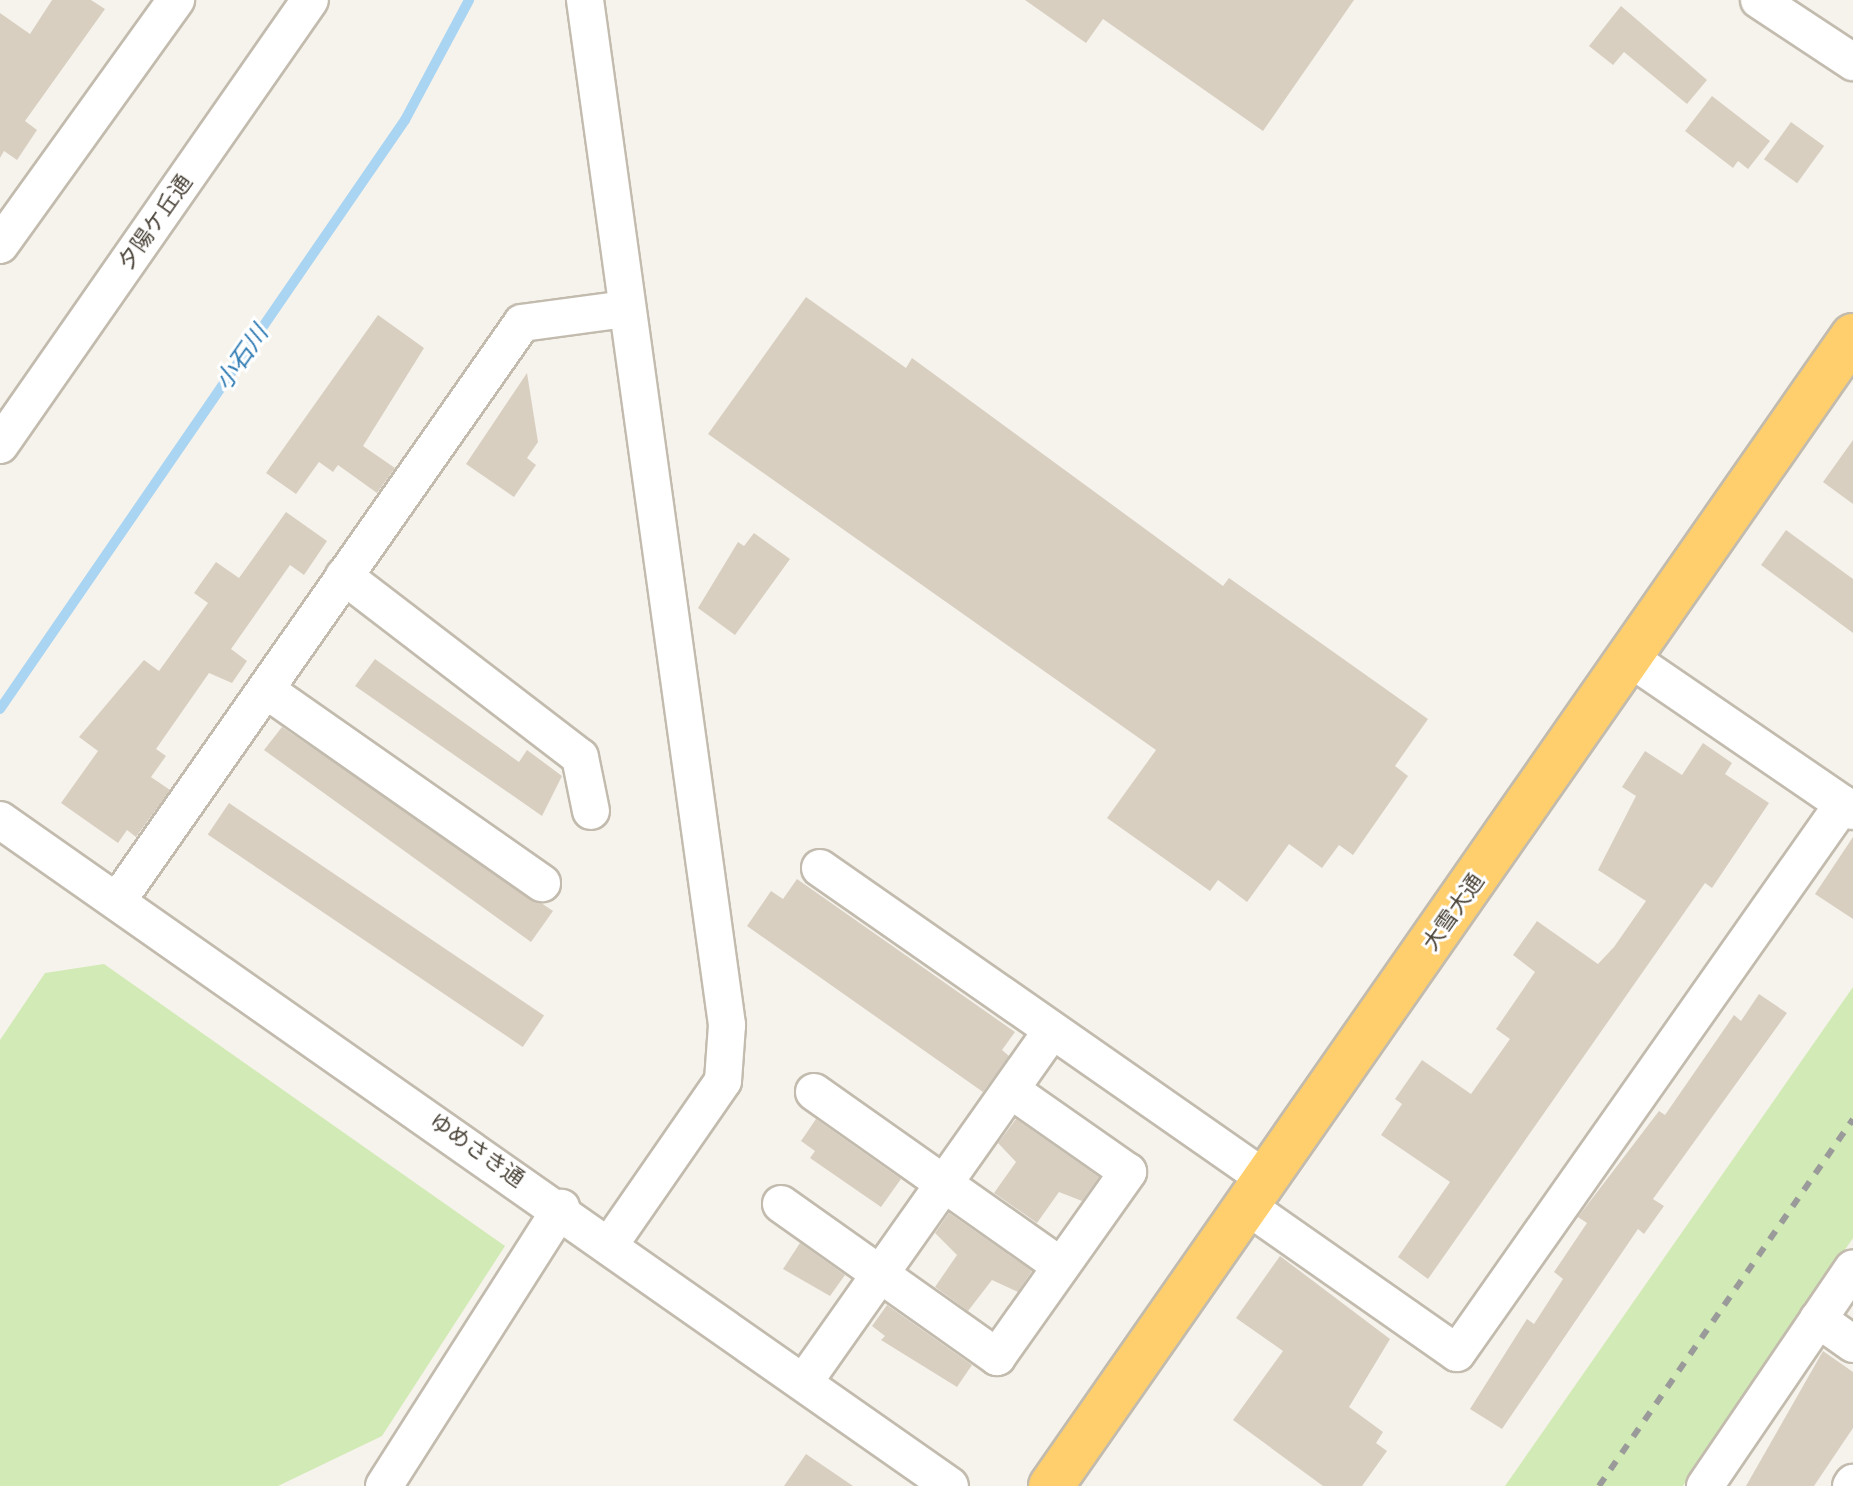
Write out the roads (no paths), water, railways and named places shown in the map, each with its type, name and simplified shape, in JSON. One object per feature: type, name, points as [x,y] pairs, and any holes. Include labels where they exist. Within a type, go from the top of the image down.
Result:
[{"type":"highway","name":"大雪大通","points":[[1051,1486],[1631,659],[1853,336]]},
{"type":"street","points":[[0,245],[176,0]]},
{"type":"street","name":"夕陽ケ丘通","points":[[0,445],[310,0]]},
{"type":"street","points":[[585,0],[727,1025],[723,1081],[611,1243]]},
{"type":"street","points":[[1759,0],[1853,62]]},
{"type":"street","points":[[118,900],[522,323],[626,309]]},
{"type":"street","points":[[344,576],[580,757],[591,811]]},
{"type":"street","points":[[820,868],[1052,1031],[1457,1353],[1848,808],[1631,659]]},
{"type":"street","points":[[266,690],[542,883]]},
{"type":"street","name":"ゆめさき通","points":[[0,820],[611,1243],[950,1486]]},
{"type":"street","points":[[804,1382],[1052,1031]]},
{"type":"street","points":[[781,1204],[997,1357],[1128,1172],[1011,1090]]},
{"type":"street","points":[[814,1092],[1061,1266]]},
{"type":"street","points":[[384,1486],[561,1208]]},
{"type":"street","points":[[1705,1486],[1853,1268]]},
{"type":"street","points":[[1818,1319],[1853,1344]]},
{"type":"waterway","name":"小石川","points":[[0,709],[405,120],[469,0]]},
{"type":"railway","points":[[1599,1486],[1853,1119]]}]
